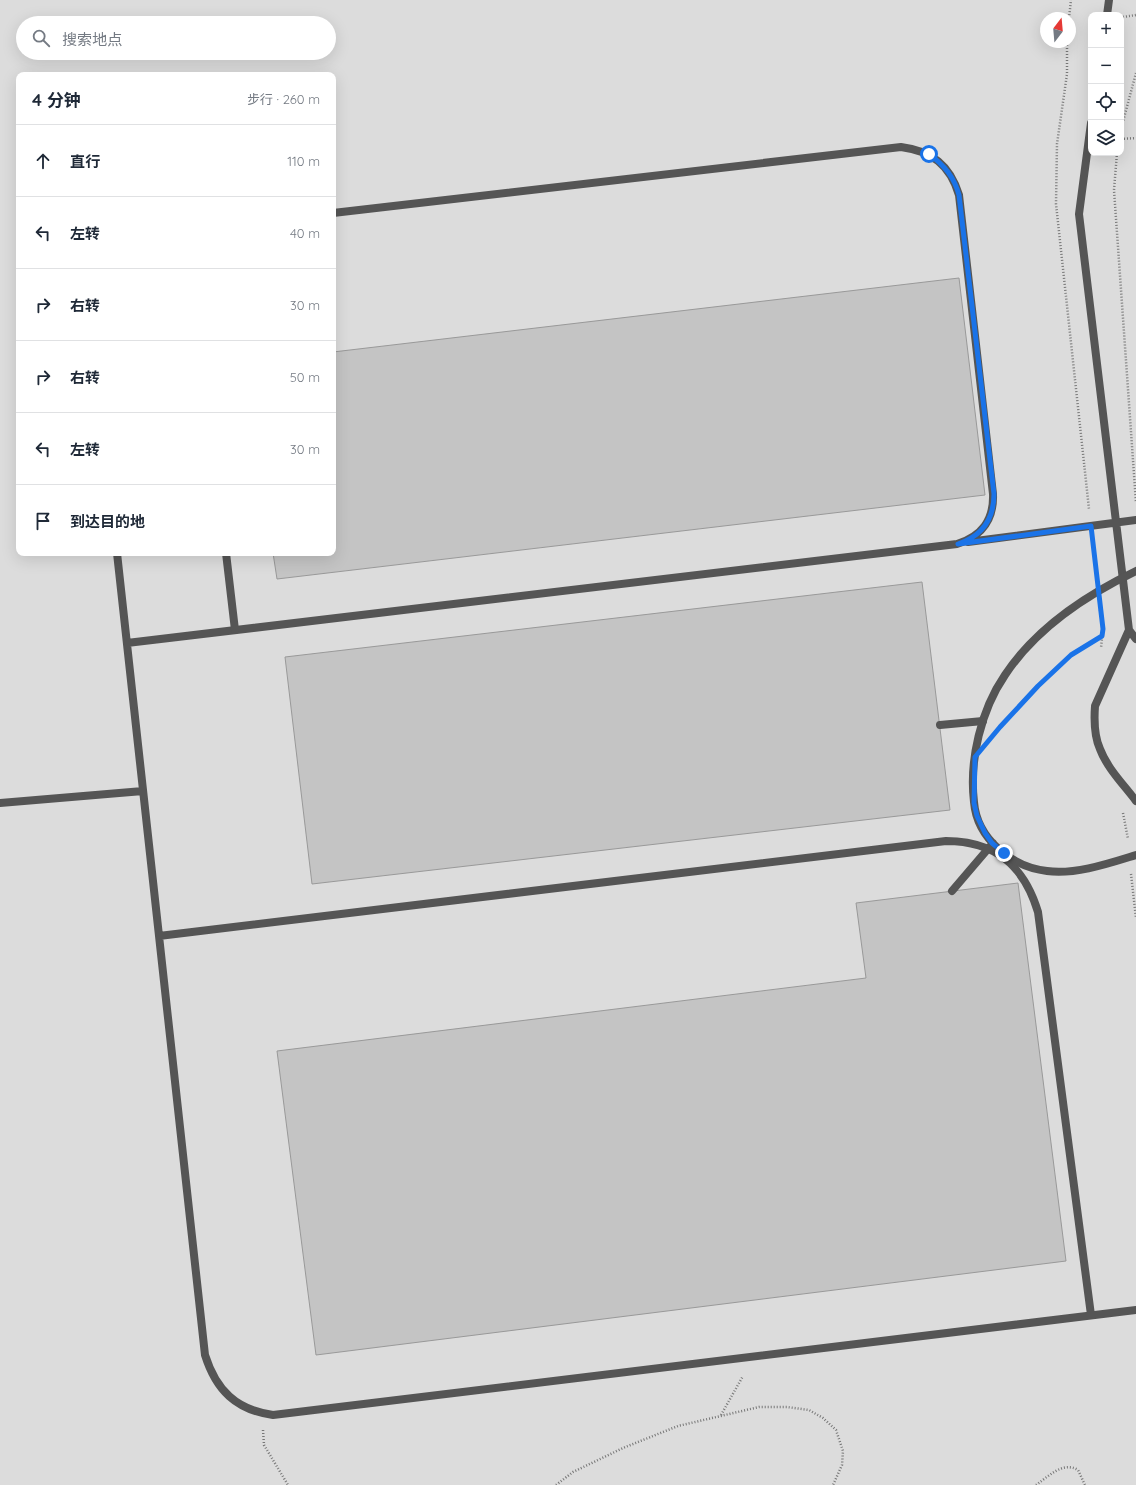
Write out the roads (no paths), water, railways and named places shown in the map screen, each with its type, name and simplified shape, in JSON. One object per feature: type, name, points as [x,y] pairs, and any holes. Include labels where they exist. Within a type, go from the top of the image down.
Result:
[{"type":"street","points":[[1107,12],[1109,0]]},
{"type":"street","points":[[1088,146],[1079,214],[1129,630],[1095,706],[1094,718],[1099,749],[1112,770],[1136,801]]},
{"type":"street","points":[[336,213],[901,147],[915,149],[929,154],[941,163],[949,172],[956,183],[959,195],[994,494],[994,504],[987,523],[974,537],[958,544]]},
{"type":"street","points":[[127,643],[958,544],[1136,520]]},
{"type":"street","points":[[117,556],[205,1355],[210,1371],[218,1384],[229,1397],[242,1406],[257,1412],[273,1415],[1136,1310]]},
{"type":"street","points":[[226,556],[235,630]]},
{"type":"street","points":[[1136,572],[1098,590],[1068,611],[1022,652],[1005,675],[991,700],[984,721],[975,759],[974,803],[980,824],[992,843],[1016,862],[1047,871],[1058,872],[1103,865],[1136,855]]},
{"type":"street","points":[[1129,630],[1136,639]]},
{"type":"street","points":[[940,725],[984,721]]},
{"type":"street","points":[[0,803],[143,791]]},
{"type":"street","points":[[159,936],[946,841],[973,844],[986,848],[999,854],[1013,866],[1024,879],[1033,895],[1038,912],[1091,1315]]},
{"type":"street","points":[[952,891],[992,843]]}]
